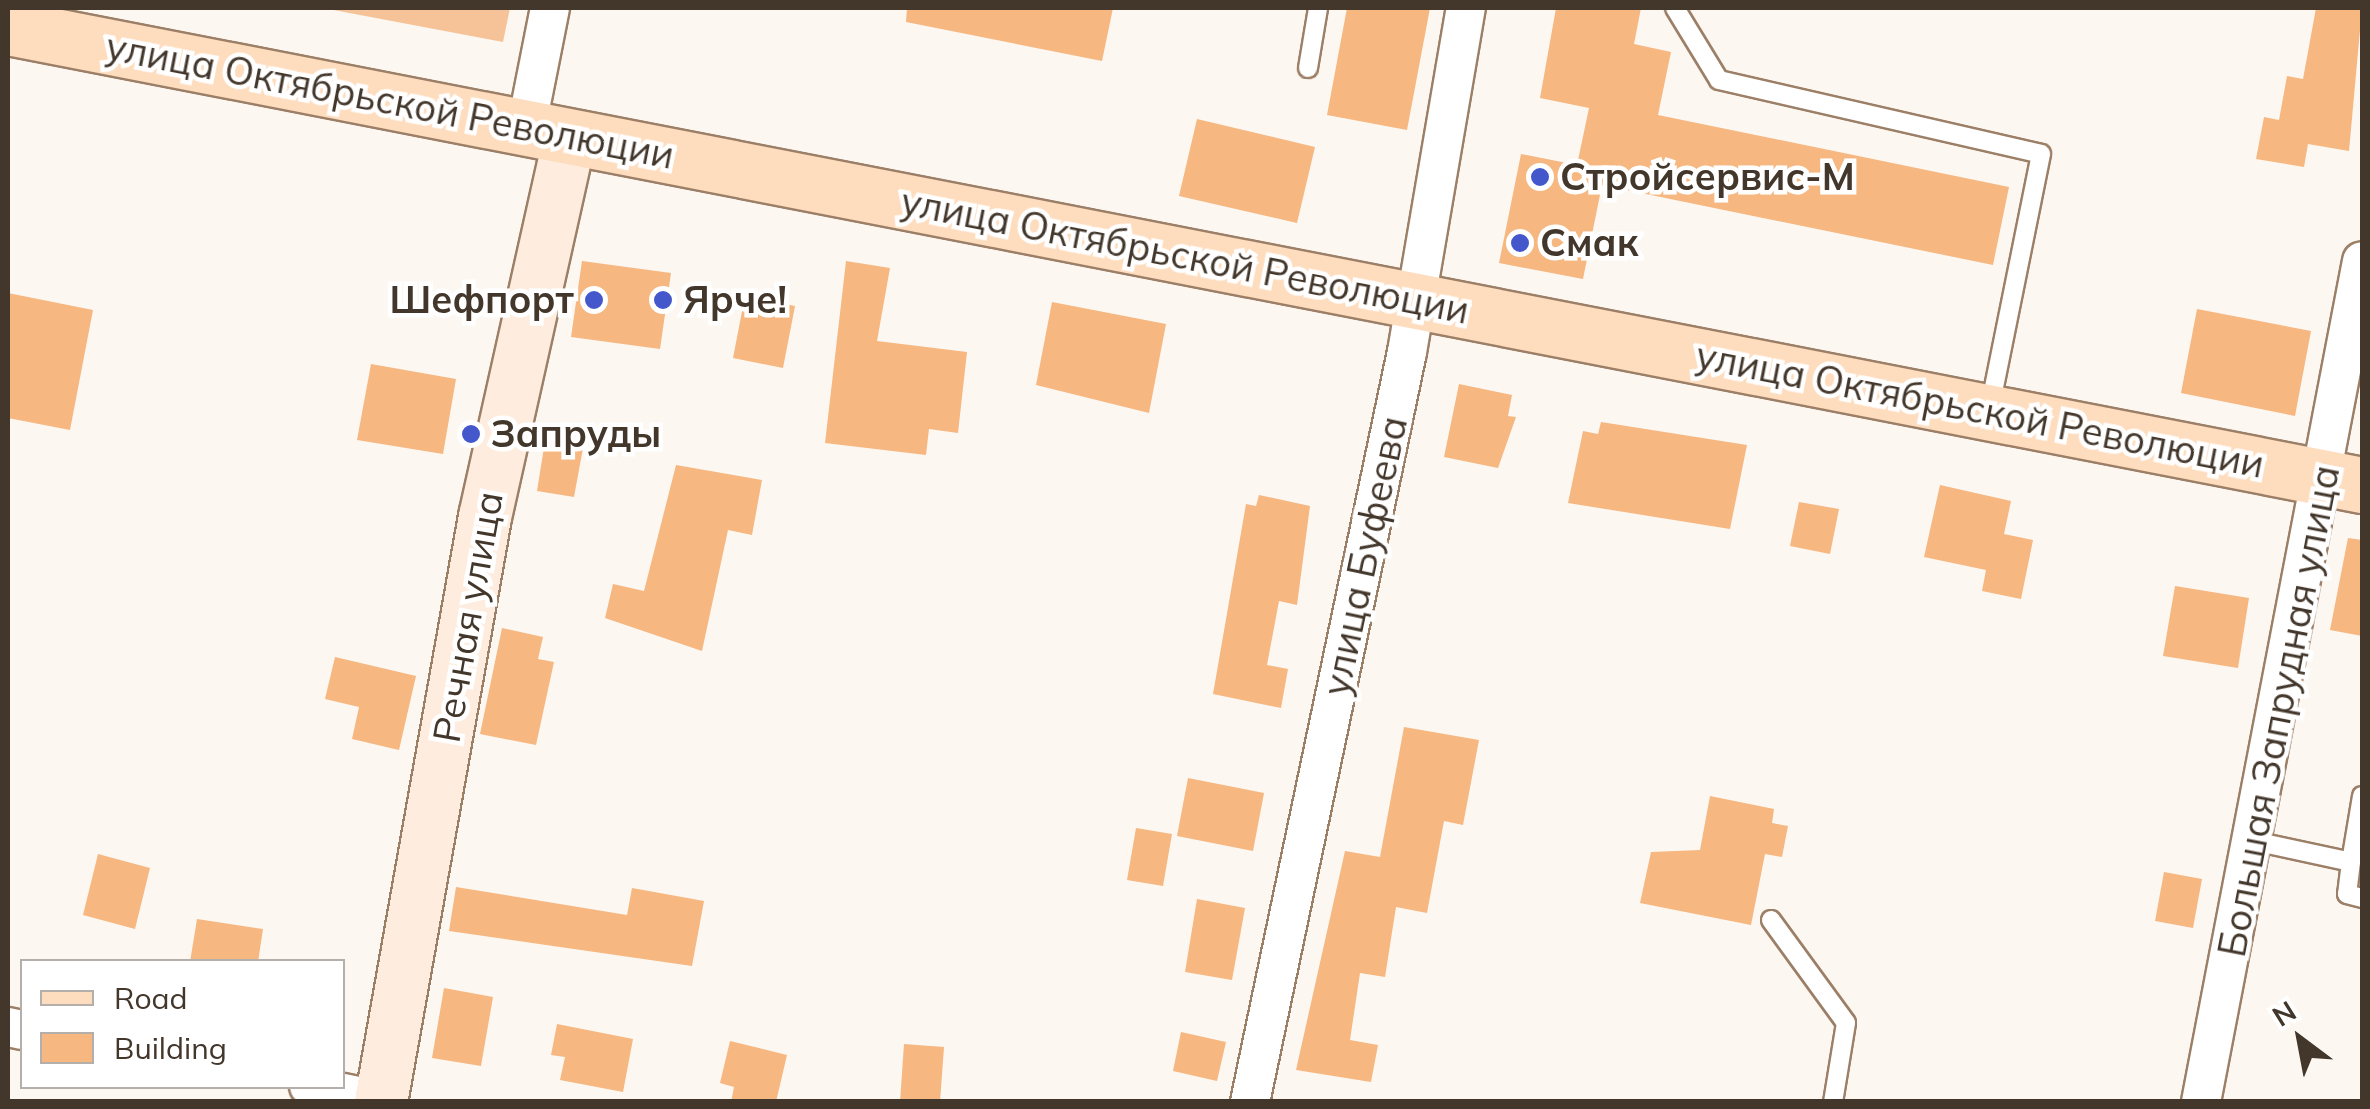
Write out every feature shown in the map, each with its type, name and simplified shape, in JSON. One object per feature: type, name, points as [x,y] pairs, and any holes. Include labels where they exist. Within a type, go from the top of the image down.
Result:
[{"type":"main road","name":"улица Октябрьской Революции","points":[[8,27],[2344,481]]},
{"type":"street","name":"Речная улица","points":[[383,1101],[548,132],[550,8]]},
{"type":"street","name":"улица Буфеева","points":[[1250,1102],[1416,301],[1466,8]]},
{"type":"street","name":"Большая Запрудная улица","points":[[2201,1102],[2254,841],[2344,481],[2362,261]]},
{"type":"street","points":[[324,1089],[383,1101]]},
{"type":"lane","points":[[1308,68],[1318,8]]},
{"type":"lane","points":[[1675,8],[1719,80],[2041,154],[1989,412]]},
{"type":"lane","points":[[2362,796],[2347,894],[2362,898]]},
{"type":"lane","points":[[2254,841],[2351,862]]},
{"type":"lane","points":[[1771,920],[1846,1023],[1834,1102]]},
{"type":"shaded area","points":[[323,8],[510,8],[503,42]]},
{"type":"building","points":[[907,8],[1113,8],[1102,61],[906,22]]},
{"type":"building","points":[[1347,8],[1430,8],[1407,130],[1327,115]]},
{"type":"building","points":[[1556,8],[1641,8],[1634,44],[1671,52],[1658,115],[2009,187],[1993,265],[1602,185],[1583,279],[1499,263],[1521,154],[1577,165],[1589,108],[1540,98]]},
{"type":"building","points":[[2316,8],[2362,8],[2349,151],[2308,144],[2304,167],[2256,159],[2264,117],[2279,120],[2287,76],[2303,79]]},
{"type":"building","points":[[1197,119],[1315,147],[1297,223],[1179,196]]},
{"type":"building","points":[[582,261],[671,273],[660,349],[571,337]]},
{"type":"building","points":[[846,261],[890,268],[877,341],[967,352],[958,433],[929,429],[926,455],[825,443]]},
{"type":"building","points":[[8,293],[93,310],[70,430],[8,418]]},
{"type":"building","points":[[745,296],[795,306],[783,368],[733,358]]},
{"type":"building","points":[[1052,302],[1166,324],[1149,413],[1036,385]]},
{"type":"building","points":[[2197,309],[2311,331],[2295,416],[2181,393]]},
{"type":"building","points":[[371,364],[456,379],[443,454],[357,440]]},
{"type":"building","points":[[1459,384],[1512,395],[1508,416],[1516,417],[1498,468],[1444,457]]},
{"type":"building","points":[[1601,422],[1747,445],[1730,529],[1568,503],[1583,431],[1598,434]]},
{"type":"building","points":[[545,441],[583,448],[574,497],[537,491]]},
{"type":"building","points":[[676,465],[762,480],[752,535],[728,530],[702,651],[605,618],[613,584],[644,591]]},
{"type":"building","points":[[1940,485],[2011,501],[2004,534],[2033,540],[2021,599],[1982,591],[1986,570],[1924,557]]},
{"type":"building","points":[[1259,495],[1310,506],[1297,605],[1279,601],[1267,665],[1288,669],[1281,708],[1213,694],[1246,504],[1256,506]]},
{"type":"building","points":[[1799,502],[1839,509],[1830,554],[1790,546]]},
{"type":"building","points":[[2348,538],[2362,540],[2362,636],[2330,630]]},
{"type":"building","points":[[2175,586],[2249,598],[2238,668],[2163,656]]},
{"type":"building","points":[[502,628],[543,637],[538,659],[554,662],[536,745],[480,734]]},
{"type":"building","points":[[335,657],[416,676],[399,750],[352,739],[359,707],[325,699]]},
{"type":"building","points":[[1404,727],[1479,740],[1463,825],[1444,821],[1427,913],[1396,907],[1385,977],[1360,973],[1350,1040],[1378,1045],[1371,1082],[1296,1070],[1345,851],[1380,857]]},
{"type":"building","points":[[1188,778],[1264,793],[1253,851],[1177,836]]},
{"type":"building","points":[[1710,796],[1774,809],[1772,823],[1788,826],[1782,857],[1765,854],[1751,925],[1640,903],[1651,852],[1700,850]]},
{"type":"building","points":[[1136,828],[1172,834],[1163,886],[1127,880]]},
{"type":"building","points":[[98,854],[150,868],[135,929],[83,915]]},
{"type":"building","points":[[2164,872],[2202,879],[2193,928],[2155,921]]},
{"type":"building","points":[[456,887],[627,915],[632,888],[704,901],[692,966],[449,931]]},
{"type":"building","points":[[1197,899],[1245,908],[1232,980],[1185,972]]},
{"type":"building","points":[[197,919],[263,929],[258,959],[190,959]]},
{"type":"building","points":[[444,988],[493,997],[481,1066],[432,1058]]},
{"type":"building","points":[[557,1024],[633,1039],[623,1092],[560,1080],[565,1057],[551,1055]]},
{"type":"building","points":[[1181,1032],[1226,1042],[1217,1081],[1173,1071]]},
{"type":"building","points":[[730,1041],[787,1055],[776,1102],[731,1102],[734,1087],[720,1083]]},
{"type":"building","points":[[904,1044],[944,1047],[940,1102],[900,1102]]},
{"type":"place","name":"Стройсервис-М","points":[[1540,177]]},
{"type":"place","name":"Смак","points":[[1520,243]]},
{"type":"place","name":"Шефпорт","points":[[594,300]]},
{"type":"place","name":"Ярче!","points":[[663,300]]},
{"type":"place","name":"Запруды","points":[[471,434]]}]
